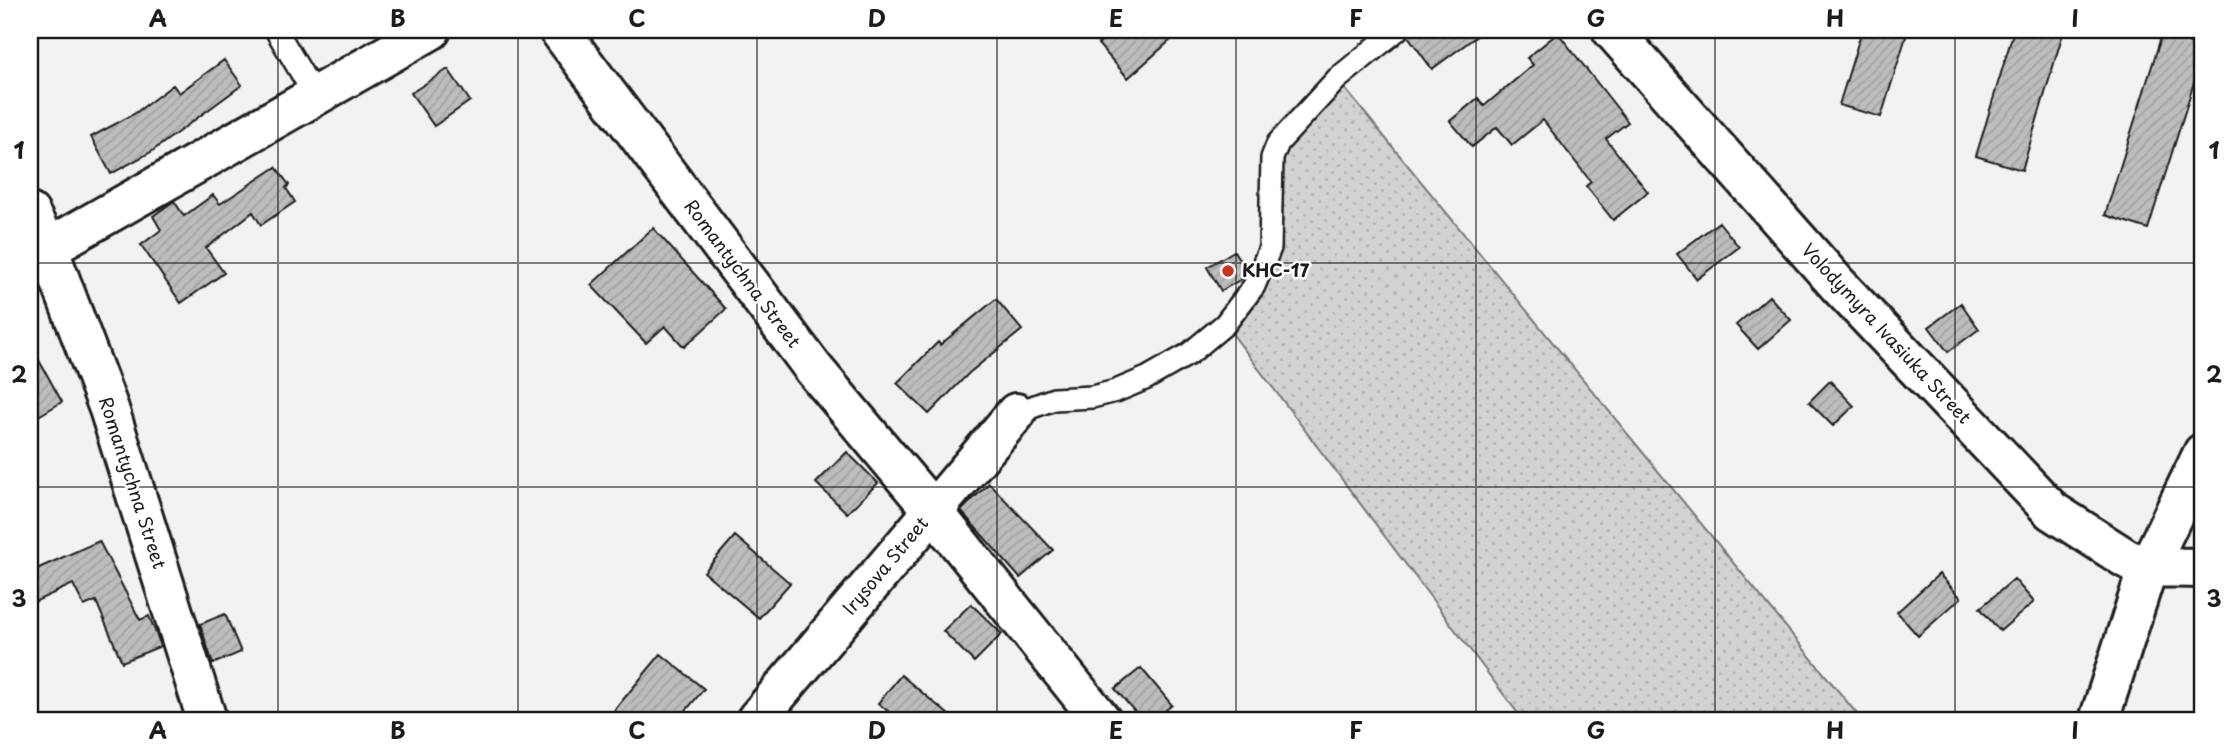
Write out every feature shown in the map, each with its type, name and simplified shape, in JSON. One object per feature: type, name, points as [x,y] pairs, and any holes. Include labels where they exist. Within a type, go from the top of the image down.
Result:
[{"type":"street","points":[[39,253],[431,30]]},
{"type":"street","name":"Romantychna Street","points":[[559,30],[813,368],[933,511],[1101,720]]},
{"type":"street","name":"Volodymyra Ivasiuka Street","points":[[1612,30],[1838,285],[2052,511],[2127,559],[2148,566],[2203,568]]},
{"type":"street","name":"Romantychna Street","points":[[30,213],[39,253],[109,409],[207,720]]},
{"type":"street","name":"Irysova Street","points":[[756,720],[1016,413]]},
{"type":"street","points":[[2099,720],[2148,566],[2203,453]]},
{"type":"lane","points":[[276,30],[315,96]]},
{"type":"lane","points":[[1016,413],[1054,399],[1093,397],[1116,391],[1147,378],[1189,354],[1224,324],[1254,286],[1270,248],[1272,158],[1278,143],[1337,79],[1396,30]]},
{"type":"shaded area","points":[[1337,79],[1862,720],[1523,720],[1225,324],[1254,286],[1272,158]]},
{"type":"building","points":[[1113,30],[1182,30],[1128,78],[1098,44]]},
{"type":"building","points":[[1410,30],[1485,30],[1432,69],[1408,36]]},
{"type":"building","points":[[1862,30],[1908,30],[1881,117],[1839,105]]},
{"type":"building","points":[[2014,30],[2064,30],[2022,170],[1976,156]]},
{"type":"building","points":[[1558,33],[1628,122],[1606,139],[1648,192],[1613,220],[1586,186],[1591,182],[1543,120],[1512,145],[1497,127],[1472,147],[1450,121],[1478,98],[1484,106],[1533,65],[1527,58]]},
{"type":"building","points":[[2162,34],[2203,47],[2203,54],[2148,229],[2105,215]]},
{"type":"building","points":[[224,60],[242,85],[151,152],[111,174],[91,137],[134,114],[173,85],[179,93]]},
{"type":"building","points":[[448,69],[470,101],[434,126],[411,93]]},
{"type":"building","points":[[276,167],[289,185],[286,188],[295,202],[261,225],[253,212],[206,248],[224,273],[181,303],[141,245],[161,230],[153,216],[174,201],[184,216],[213,195],[220,204]]},
{"type":"building","points":[[1719,222],[1739,247],[1697,279],[1677,254]]},
{"type":"building","points":[[653,228],[726,309],[684,347],[665,326],[646,343],[591,285]]},
{"type":"building","name":"КНС-17","points":[[1234,251],[1246,270],[1243,278],[1221,291],[1207,267]]},
{"type":"building","points":[[1769,296],[1791,320],[1758,349],[1736,325]]},
{"type":"building","points":[[996,299],[1022,330],[969,373],[929,414],[897,383],[938,342],[940,345]]},
{"type":"building","points":[[1961,303],[1979,329],[1948,352],[1929,327]]},
{"type":"building","points":[[30,344],[62,402],[30,421]]},
{"type":"building","points":[[1830,381],[1854,406],[1833,426],[1809,402]]},
{"type":"building","points":[[847,452],[878,483],[847,513],[816,483]]},
{"type":"building","points":[[989,483],[1053,550],[1020,578],[961,511]]},
{"type":"building","points":[[735,536],[790,583],[759,618],[704,572]]},
{"type":"building","points":[[99,541],[140,620],[149,616],[161,646],[122,662],[96,601],[84,606],[73,584],[30,604],[30,572]]},
{"type":"building","points":[[1939,574],[1961,598],[1918,636],[1897,612]]},
{"type":"building","points":[[2014,579],[2034,602],[2000,631],[1980,608]]},
{"type":"building","points":[[971,604],[1002,634],[974,662],[943,631]]},
{"type":"building","points":[[225,614],[241,652],[213,664],[200,624]]},
{"type":"building","points":[[661,654],[704,689],[678,720],[606,720]]},
{"type":"building","points":[[1141,668],[1172,705],[1153,720],[1142,720],[1115,689]]},
{"type":"building","points":[[901,675],[955,720],[899,720],[878,703]]},
{"type":"place","name":"КНС-17","points":[[1228,271]]}]
